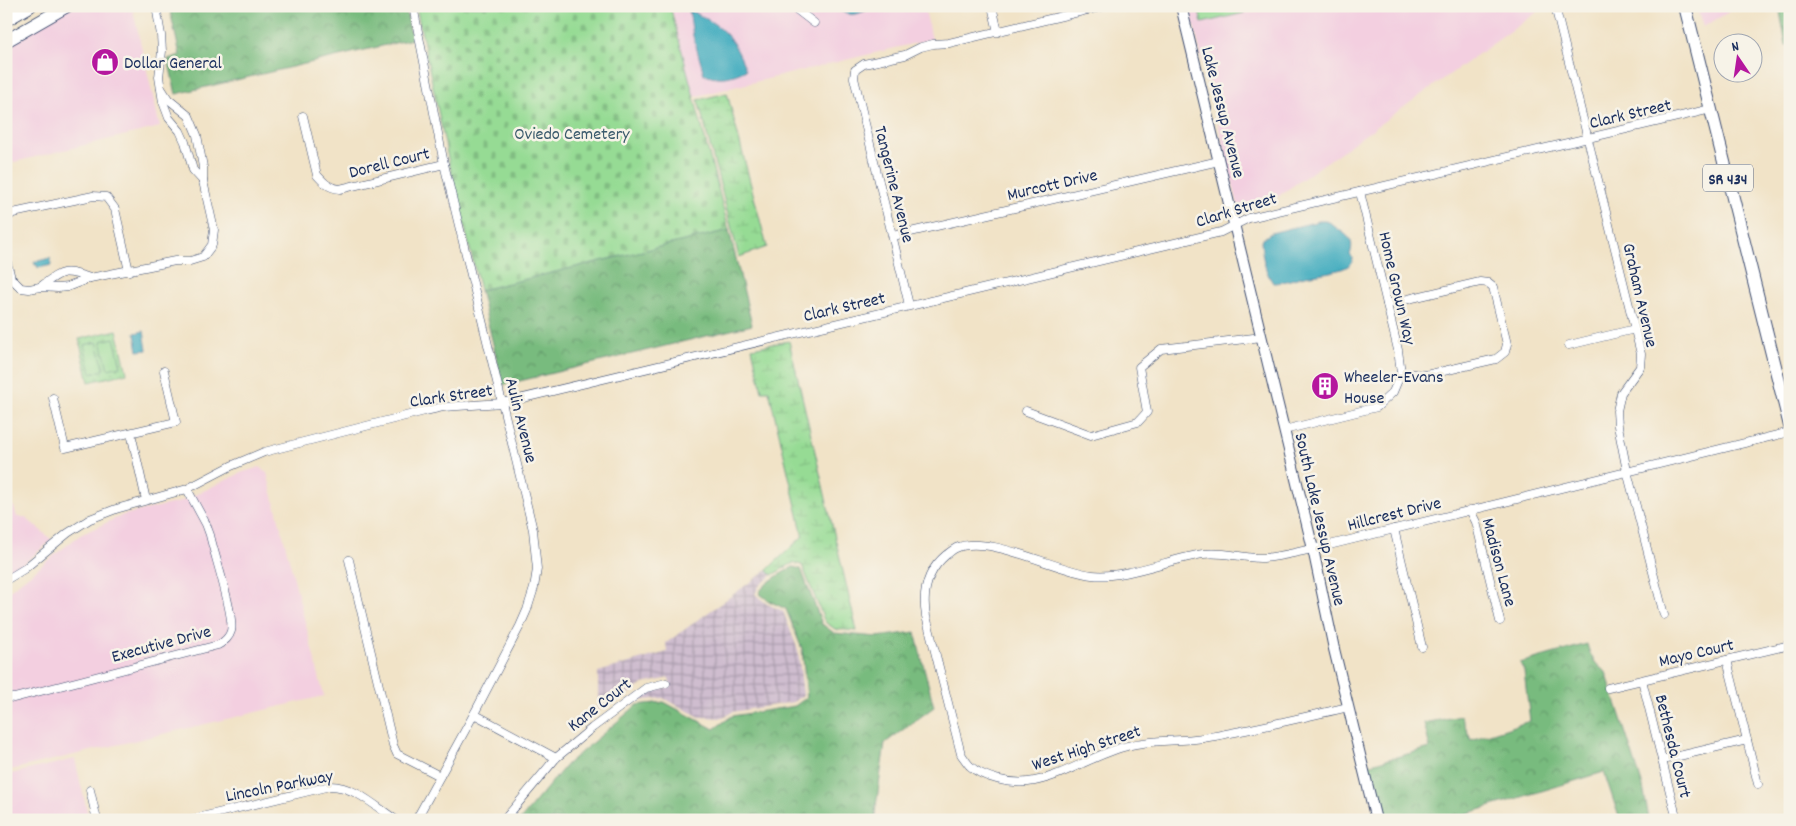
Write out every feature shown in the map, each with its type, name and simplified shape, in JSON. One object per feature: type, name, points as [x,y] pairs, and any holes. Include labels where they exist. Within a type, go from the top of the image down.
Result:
[{"type":"main road","points":[[6,20],[30,6]]},
{"type":"main road","points":[[6,41],[67,6]]},
{"type":"main road","name":"SR 434","points":[[1685,6],[1790,426]]},
{"type":"street","points":[[156,6],[162,51],[161,88],[166,112],[180,131],[194,170],[203,181]]},
{"type":"street","name":"Aulin Avenue","points":[[413,6],[444,164],[533,530],[537,569],[534,588],[520,626],[416,820]]},
{"type":"street","points":[[792,6],[814,23]]},
{"type":"street","points":[[992,6],[998,32],[1104,6]]},
{"type":"street","name":"Lake Jessup Avenue","points":[[1181,6],[1235,226]]},
{"type":"street","name":"Graham Avenue","points":[[1555,6],[1641,354],[1640,367],[1621,393],[1617,412],[1618,426],[1627,471],[1664,615]]},
{"type":"street","name":"Tangerine Avenue","points":[[909,305],[854,78],[854,70],[864,64],[905,55],[921,47],[998,32]]},
{"type":"street","points":[[6,258],[11,278],[21,288],[29,289],[67,287],[90,278],[175,261],[190,261],[203,257],[212,246],[214,230],[203,181],[203,166],[193,123],[189,116],[168,99],[161,88]]},
{"type":"street","points":[[166,112],[177,105]]},
{"type":"street","name":"Clark Street","points":[[6,580],[24,569],[68,533],[90,519],[116,509],[187,489],[231,466],[264,452],[425,411],[502,403],[1221,232],[1249,218],[1711,110]]},
{"type":"street","name":"Dorell Court","points":[[303,116],[317,175],[332,189],[340,189],[444,164]]},
{"type":"street","points":[[180,131],[193,123]]},
{"type":"street","name":"Murcott Drive","points":[[893,236],[1219,161]]},
{"type":"street","name":"Home Grown Way","points":[[1284,430],[1377,407],[1393,392],[1401,373],[1398,350],[1360,192]]},
{"type":"street","points":[[6,218],[13,213],[93,196],[106,197],[115,208],[128,270]]},
{"type":"street","name":"South Lake Jessup Avenue","points":[[1235,226],[1376,820]]},
{"type":"street","points":[[40,287],[65,271],[90,278]]},
{"type":"street","points":[[1387,304],[1480,282],[1488,283],[1494,287],[1507,344],[1505,352],[1496,358],[1426,375],[1401,373]]},
{"type":"street","points":[[1569,346],[1635,329]]},
{"type":"street","points":[[1026,412],[1091,434],[1138,422],[1147,412],[1139,367],[1161,349],[1262,337]]},
{"type":"street","points":[[53,398],[65,448],[131,433],[176,422],[164,371]]},
{"type":"street","name":"Hillcrest Drive","points":[[945,694],[926,616],[924,591],[929,575],[940,561],[955,548],[972,544],[992,546],[1073,572],[1095,576],[1113,575],[1204,554],[1222,553],[1259,558],[1276,557],[1790,432]]},
{"type":"street","points":[[131,433],[146,500]]},
{"type":"street","name":"Executive Drive","points":[[6,697],[14,698],[224,642],[232,629],[231,619],[210,535],[187,489]]},
{"type":"street","name":"Madison Lane","points":[[1470,510],[1476,522],[1500,622]]},
{"type":"street","points":[[1394,529],[1422,647]]},
{"type":"street","points":[[349,560],[393,745],[397,754],[440,776]]},
{"type":"street","name":"Mayo Court","points":[[1608,688],[1790,645]]},
{"type":"street","points":[[1727,660],[1758,784]]},
{"type":"street","name":"Bethesda Court","points":[[1642,680],[1677,820]]},
{"type":"street","name":"Kane Court","points":[[504,820],[556,758],[626,701],[646,688],[666,684]]},
{"type":"street","name":"West High Street","points":[[945,694],[961,754],[970,767],[986,775],[1008,781],[1027,782],[1052,777],[1096,756],[1126,746],[1156,740],[1200,738],[1248,730],[1348,707]]},
{"type":"street","points":[[474,714],[556,758]]},
{"type":"street","points":[[1662,760],[1747,740]]},
{"type":"street","name":"Lincoln Parkway","points":[[188,820],[330,786],[340,786],[351,790],[396,820]]},
{"type":"street","points":[[90,790],[97,820]]},
{"type":"shaded area","points":[[64,6],[132,6],[160,127],[6,164],[6,39]]},
{"type":"shaded area","points":[[671,6],[924,6],[932,39],[693,97]]},
{"type":"shaded area","points":[[1189,6],[1543,6],[1543,8],[1273,200],[1239,209]]},
{"type":"shaded area","points":[[1696,6],[1739,6],[1703,27]]},
{"type":"shaded area","points":[[260,467],[267,473],[324,696],[6,771],[6,593],[80,535],[123,515],[180,502],[243,472]]},
{"type":"shaded area","points":[[6,494],[8,502],[14,507],[17,517],[25,517],[52,540],[22,565],[6,574]]},
{"type":"shaded area","points":[[767,570],[772,575],[759,586],[755,594],[767,604],[783,611],[798,650],[803,695],[793,702],[732,712],[723,718],[700,717],[663,698],[636,701],[629,706],[647,692],[671,687],[669,678],[643,684],[622,698],[598,710],[598,672],[667,652],[666,643]]},
{"type":"shaded area","points":[[75,759],[89,820],[6,820],[6,775]]},
{"type":"green space","points":[[169,6],[405,6],[412,39],[176,94],[168,59],[180,55]]},
{"type":"green space","name":"Oviedo Cemetery","points":[[416,6],[670,6],[729,230],[480,290],[448,158]]},
{"type":"green space","points":[[1242,6],[1244,13],[1202,23],[1198,7]]},
{"type":"green space","points":[[1779,6],[1790,6],[1790,45],[1786,45]]},
{"type":"green space","points":[[727,93],[767,247],[739,257],[698,100]]},
{"type":"green space","points":[[729,230],[752,325],[503,385],[480,290]]},
{"type":"green space","points":[[117,330],[127,373],[89,382],[79,339]]},
{"type":"green space","points":[[114,338],[121,366],[108,369],[101,341]]},
{"type":"green space","points":[[789,341],[857,631],[835,629],[825,622],[802,565],[793,563],[772,575],[767,570],[803,536],[769,391],[762,391],[752,348]]},
{"type":"green space","points":[[97,342],[104,370],[91,373],[84,345]]},
{"type":"green space","points":[[793,567],[801,569],[822,624],[834,633],[877,637],[915,632],[934,707],[885,743],[875,813],[876,820],[520,820],[567,764],[637,705],[664,702],[714,729],[732,716],[795,706],[807,697],[802,649],[786,609],[769,601],[759,593],[770,581]]},
{"type":"green space","points":[[1587,644],[1594,660],[1606,672],[1643,787],[1649,819],[1620,820],[1604,772],[1446,820],[1381,820],[1367,765],[1430,748],[1424,723],[1461,716],[1471,740],[1530,721],[1524,671],[1520,663]]},
{"type":"water","points":[[833,6],[874,6],[858,14],[849,14]]},
{"type":"water","points":[[689,10],[710,21],[725,33],[736,48],[746,70],[726,77],[704,74],[693,36]]},
{"type":"water","points":[[1319,221],[1329,222],[1348,237],[1352,244],[1350,255],[1353,259],[1351,263],[1344,268],[1333,271],[1273,283],[1267,273],[1261,240],[1271,233]]},
{"type":"water","points":[[50,258],[52,265],[38,268],[35,265],[34,262]]},
{"type":"water","points":[[144,331],[147,350],[138,351],[135,333]]},
{"type":"place","name":"Dollar General","points":[[105,62]]},
{"type":"place","name":"Wheeler-Evans House","points":[[1325,386]]}]
